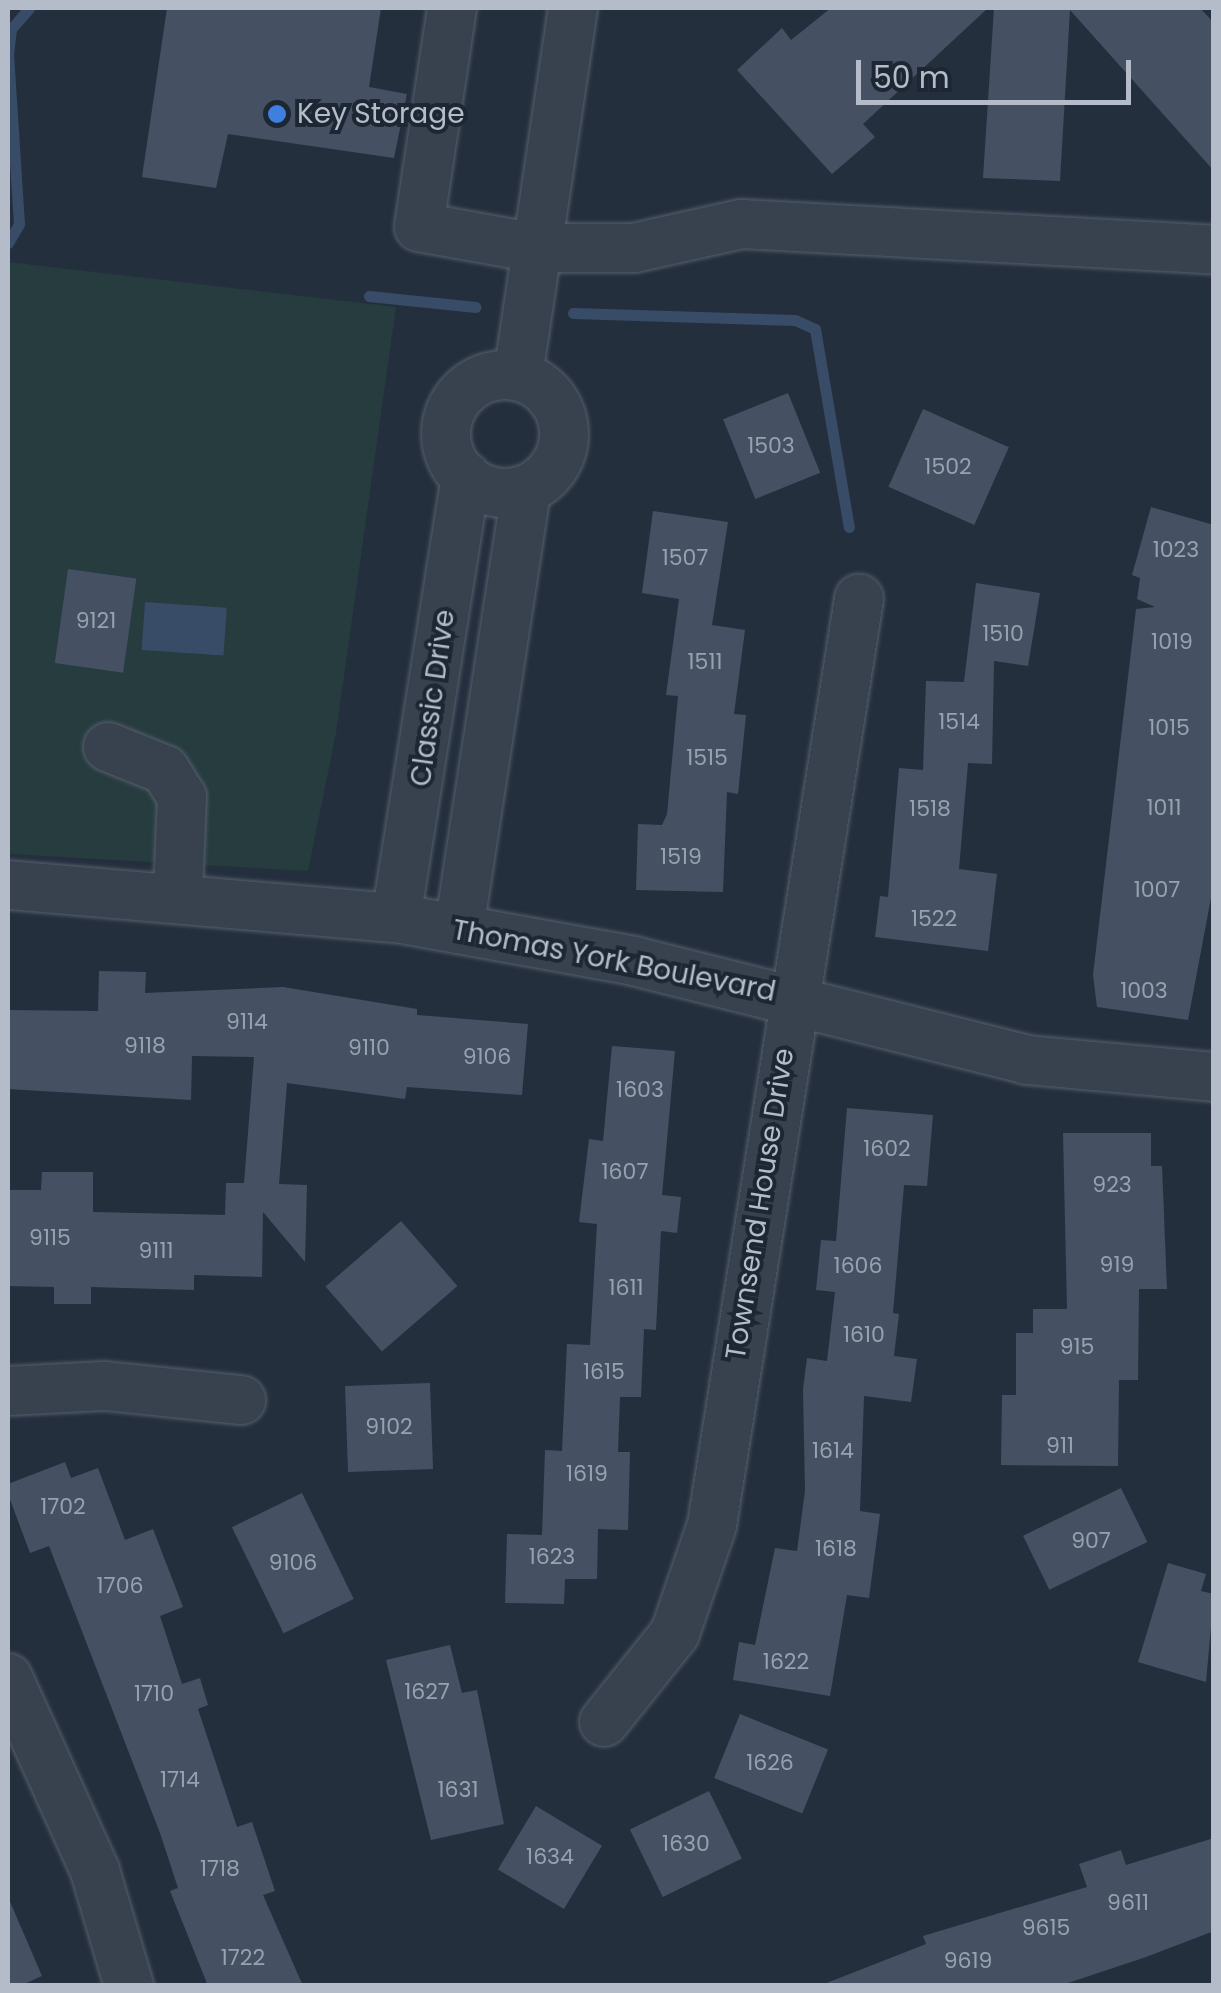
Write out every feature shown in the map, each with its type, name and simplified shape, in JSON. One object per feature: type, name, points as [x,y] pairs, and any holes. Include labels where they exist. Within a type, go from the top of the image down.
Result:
[{"type":"street","points":[[452,8],[419,227],[537,248],[634,248],[741,224],[1214,250]]},
{"type":"street","points":[[518,376],[573,8]]},
{"type":"street","points":[[518,376],[547,392],[564,438],[553,468],[526,488],[494,492],[466,478],[446,432],[457,399],[484,379],[518,376]]},
{"type":"street","name":"Classic Drive","points":[[396,918],[466,478]]},
{"type":"street","points":[[458,929],[505,654],[526,488]]},
{"type":"street","name":"Townsend House Drive","points":[[604,1722],[675,1633],[702,1568],[859,599]]},
{"type":"street","points":[[441,646],[505,654]]},
{"type":"street","points":[[108,748],[165,770],[182,796],[178,894]]},
{"type":"street","name":"Thomas York Boulevard","points":[[8,885],[178,894],[396,918],[792,998],[1027,1060],[1214,1077]]},
{"type":"street","points":[[8,1391],[87,1386],[241,1400]]},
{"type":"street","points":[[8,1678],[95,1871],[129,1986]]},
{"type":"green space","points":[[8,262],[396,307],[336,733],[308,871],[8,854]]},
{"type":"water","points":[[145,602],[227,608],[223,656],[142,650]]},
{"type":"building","name":"Key Storage","points":[[167,8],[381,8],[369,87],[407,94],[394,158],[228,134],[216,188],[142,177]]},
{"type":"building","points":[[831,8],[988,8],[863,124],[875,137],[832,174],[737,70],[782,28],[791,40]]},
{"type":"building","points":[[994,8],[1200,8],[1214,23],[1214,171],[1070,10],[1060,181],[983,178]]},
{"type":"building","points":[[788,393],[820,473],[755,499],[723,419]]},
{"type":"building","points":[[923,409],[1009,447],[974,525],[888,487]]},
{"type":"building","points":[[1151,507],[1214,525],[1214,882],[1188,1020],[1097,1007],[1093,975],[1136,609],[1155,607],[1137,599],[1140,578],[1132,575]]},
{"type":"building","points":[[653,511],[728,522],[712,625],[745,630],[734,714],[746,715],[738,794],[727,792],[723,892],[636,890],[638,824],[662,825],[667,814],[678,696],[666,695],[679,599],[642,593]]},
{"type":"building","points":[[68,569],[136,579],[123,673],[55,663]]},
{"type":"building","points":[[976,583],[1040,593],[1028,666],[994,661],[992,764],[968,763],[959,869],[997,874],[988,951],[875,937],[880,896],[888,897],[899,768],[923,770],[926,681],[964,682]]},
{"type":"building","points":[[99,971],[146,972],[145,993],[283,987],[417,1009],[417,1015],[528,1024],[522,1095],[407,1087],[405,1099],[287,1083],[279,1184],[307,1185],[305,1262],[263,1212],[262,1277],[194,1275],[194,1290],[91,1287],[91,1304],[54,1304],[54,1287],[8,1286],[8,1190],[41,1190],[42,1172],[93,1172],[93,1212],[225,1215],[226,1183],[244,1183],[254,1057],[192,1056],[191,1100],[8,1089],[8,1010],[98,1011]]},
{"type":"building","points":[[612,1046],[675,1051],[662,1195],[681,1197],[677,1233],[661,1231],[656,1330],[644,1329],[641,1397],[620,1397],[618,1452],[630,1452],[628,1530],[598,1529],[597,1579],[565,1579],[564,1604],[505,1603],[507,1534],[542,1535],[545,1450],[562,1451],[567,1344],[590,1345],[597,1224],[579,1222],[589,1139],[603,1141]]},
{"type":"building","points":[[847,1108],[933,1115],[927,1186],[904,1185],[893,1313],[899,1314],[894,1356],[917,1359],[911,1402],[864,1396],[860,1511],[880,1514],[869,1598],[847,1595],[830,1696],[733,1680],[739,1642],[755,1645],[775,1548],[797,1551],[805,1491],[803,1389],[807,1358],[827,1361],[835,1292],[816,1290],[821,1240],[836,1241]]},
{"type":"building","points":[[1063,1133],[1151,1133],[1151,1166],[1162,1166],[1167,1289],[1139,1289],[1138,1380],[1119,1380],[1118,1466],[1001,1465],[1002,1395],[1016,1395],[1016,1333],[1033,1333],[1033,1309],[1067,1309]]},
{"type":"building","points":[[401,1221],[457,1286],[382,1352],[326,1287]]},
{"type":"building","points":[[430,1383],[433,1469],[348,1472],[345,1386]]},
{"type":"building","points":[[65,1462],[71,1478],[98,1468],[125,1540],[153,1529],[183,1607],[160,1616],[182,1684],[200,1678],[208,1705],[198,1709],[237,1827],[252,1822],[275,1891],[263,1895],[303,1986],[208,1986],[170,1891],[178,1888],[160,1833],[49,1546],[30,1553],[8,1494],[8,1484]]},
{"type":"building","points":[[1121,1488],[1147,1542],[1049,1590],[1023,1536]]},
{"type":"building","points":[[302,1493],[354,1599],[284,1633],[232,1527]]},
{"type":"building","points":[[1168,1563],[1206,1574],[1201,1591],[1214,1594],[1206,1682],[1138,1662]]},
{"type":"building","points":[[450,1645],[462,1693],[477,1690],[504,1824],[431,1840],[386,1660]]},
{"type":"building","points":[[740,1714],[828,1750],[802,1814],[714,1778]]},
{"type":"building","points":[[709,1791],[742,1858],[663,1897],[630,1830]]},
{"type":"building","points":[[536,1806],[602,1846],[564,1909],[498,1869]]},
{"type":"building","points":[[1214,1838],[1214,1931],[1146,1957],[1059,1986],[819,1986],[926,1944],[923,1936],[1087,1887],[1079,1864],[1121,1850],[1126,1865]]},
{"type":"building","points":[[8,1897],[42,1976],[20,1986],[8,1986]]},
{"type":"waterway","points":[[8,243],[19,224],[8,54],[11,29],[29,8]]},
{"type":"waterway","points":[[369,296],[475,307]]},
{"type":"waterway","points":[[573,313],[795,320],[815,329],[849,527]]},
{"type":"place","name":"Key Storage","points":[[277,114]]}]
